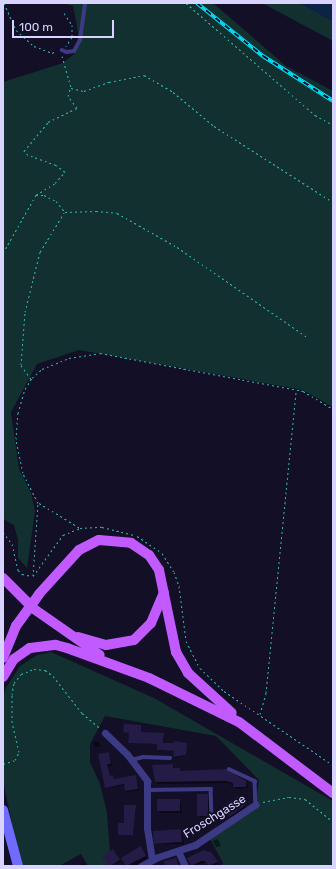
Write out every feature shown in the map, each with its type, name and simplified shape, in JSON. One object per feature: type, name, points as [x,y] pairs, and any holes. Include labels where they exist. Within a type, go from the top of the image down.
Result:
[{"type":"main road","points":[[3,658],[16,626],[39,594],[79,550],[99,540],[115,540],[131,543],[149,554],[159,570],[176,652],[188,673],[239,722],[333,793]]},
{"type":"main road","points":[[3,578],[34,609],[70,635],[120,667]]},
{"type":"main road","points":[[70,635],[106,645],[134,640],[151,623],[164,593]]},
{"type":"main road","points":[[3,677],[14,659],[30,648],[42,646],[67,648],[120,667],[239,722]]},
{"type":"main road","points":[[3,810],[18,866]]},
{"type":"street","points":[[105,733],[132,760],[144,776],[147,790],[146,828],[152,860]]},
{"type":"street","name":"Froschgasse","points":[[141,866],[152,860],[178,851],[211,835],[256,804]]},
{"type":"street","points":[[178,851],[184,866]]},
{"type":"lane","points":[[62,50],[67,52],[74,51],[80,40],[85,3]]},
{"type":"lane","points":[[132,760],[143,757],[170,758]]},
{"type":"lane","points":[[229,769],[255,781],[256,804]]},
{"type":"lane","points":[[147,790],[211,789],[212,812]]},
{"type":"path","points":[[4,3],[16,30],[34,46],[52,53],[62,50],[72,37],[72,25],[64,13]]},
{"type":"path","points":[[186,3],[315,116],[333,126]]},
{"type":"path","points":[[3,253],[36,195],[55,183],[65,172],[56,165],[28,155],[24,151],[48,122],[77,108],[68,96],[70,88],[62,50]]},
{"type":"path","points":[[70,88],[84,91],[109,82],[144,75],[173,92],[214,126],[333,202]]},
{"type":"path","points":[[36,195],[44,195],[56,201],[65,212]]},
{"type":"path","points":[[65,212],[96,211],[117,213],[134,221],[177,247],[307,337]]},
{"type":"path","points":[[32,378],[22,366],[25,312],[32,278],[40,252],[65,212]]},
{"type":"path","points":[[33,576],[38,503],[23,474],[16,439],[18,412],[32,378],[42,369],[69,358],[100,353],[296,390],[333,409]]},
{"type":"path","points":[[259,715],[266,693],[296,390]]},
{"type":"path","points":[[38,503],[80,528]]},
{"type":"path","points":[[33,576],[63,535],[80,528],[102,527],[127,531],[150,543],[162,553],[179,586],[186,641],[190,654],[211,681],[333,765]]},
{"type":"path","points":[[3,532],[12,544],[18,570],[22,574],[33,576]]},
{"type":"path","points":[[3,764],[15,760],[19,752],[12,722],[12,695],[14,683],[21,674],[34,669],[45,670],[53,676],[82,713],[105,733]]},
{"type":"path","points":[[256,804],[268,800],[299,797],[311,802],[333,822]]},
{"type":"green space","points":[[64,3],[213,3],[286,66],[333,91],[333,407],[303,390],[79,350],[37,364],[11,412],[19,469],[31,493],[35,511],[27,568],[18,558],[18,540],[14,525],[3,519],[3,82],[63,63],[74,54],[79,44],[77,26],[73,6]]},
{"type":"green space","points":[[262,3],[300,3],[333,21],[333,41]]},
{"type":"green space","points":[[51,652],[154,698],[333,801],[333,866],[221,866],[223,863],[207,833],[256,804],[259,780],[216,736],[105,716],[90,744],[90,762],[100,784],[107,813],[111,866],[88,866],[81,854],[59,866],[21,866],[3,781],[3,699],[5,689],[20,666],[37,655]]},
{"type":"water","points":[[300,3],[329,3],[333,5],[333,21]]},
{"type":"building","points":[[124,724],[141,725],[141,732],[164,733],[163,743],[174,743],[174,741],[187,743],[186,755],[173,757],[174,751],[157,750],[157,744],[128,743],[129,733],[123,732]]},
{"type":"building","points":[[109,752],[111,764],[107,764],[110,776],[113,775],[114,779],[136,775],[138,789],[125,791],[124,784],[105,788],[98,754]]},
{"type":"building","points":[[173,764],[173,768],[180,768],[180,771],[226,769],[246,781],[246,787],[233,787],[233,783],[226,781],[155,782],[152,765]]},
{"type":"building","points":[[197,794],[208,794],[208,816],[197,816]]},
{"type":"building","points":[[238,796],[245,806],[229,817],[222,807]]},
{"type":"building","points":[[157,799],[180,799],[180,811],[157,811]]},
{"type":"building","points":[[124,805],[136,805],[133,835],[118,835],[118,823],[124,823]]},
{"type":"building","points":[[181,829],[182,842],[154,844],[153,831]]},
{"type":"building","points":[[141,846],[146,856],[126,866],[121,858]]},
{"type":"building","points":[[113,849],[120,860],[108,866],[102,856]]},
{"type":"building","points":[[204,850],[212,853],[218,862],[208,866],[205,861],[201,861],[191,866],[187,858]]},
{"type":"building","points":[[176,858],[179,866],[165,866],[164,861]]},
{"type":"railway","points":[[197,3],[263,56],[333,101]]}]
